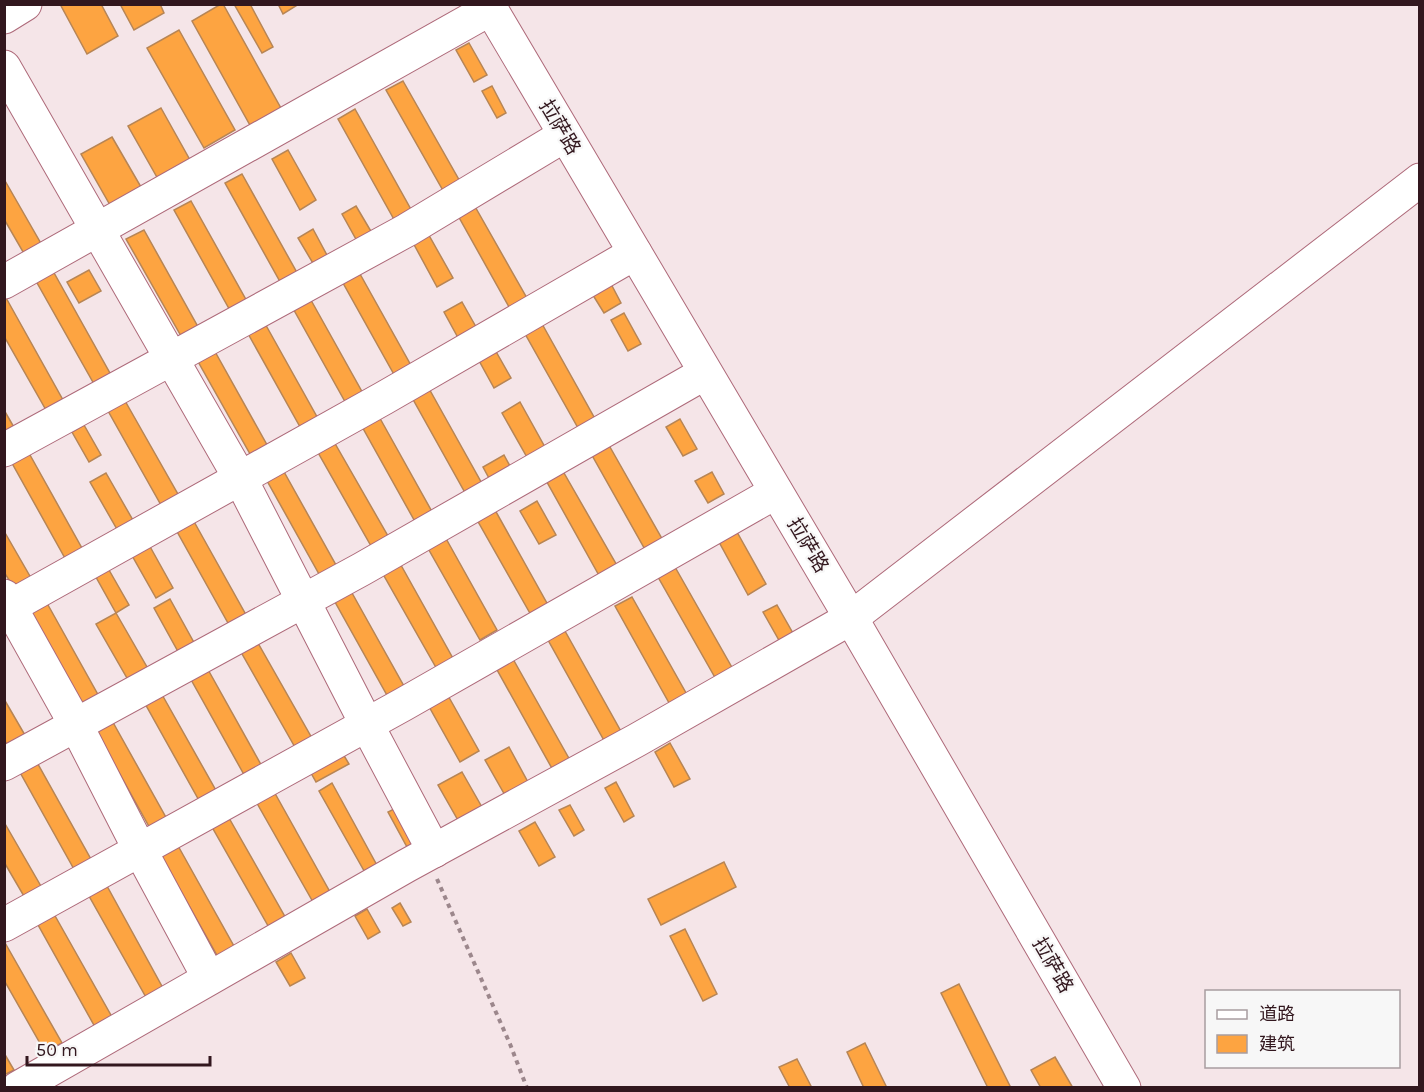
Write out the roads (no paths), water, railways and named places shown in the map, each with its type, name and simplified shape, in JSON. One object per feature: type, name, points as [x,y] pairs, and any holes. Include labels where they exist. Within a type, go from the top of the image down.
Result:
[{"type":"street","points":[[4,17],[25,4]]},
{"type":"street","points":[[4,282],[489,7]]},
{"type":"street","name":"拉萨路","points":[[489,7],[776,492],[1124,1088]]},
{"type":"street","points":[[4,67],[240,478],[431,852]]},
{"type":"street","points":[[4,450],[407,230],[565,135]]},
{"type":"street","points":[[18,1088],[431,852],[637,740],[850,618],[1419,180]]},
{"type":"street","points":[[209,978],[76,724],[6,604],[240,478],[635,253]]},
{"type":"street","points":[[4,764],[304,600],[705,373]]},
{"type":"street","points":[[4,925],[367,725],[776,492]]}]
